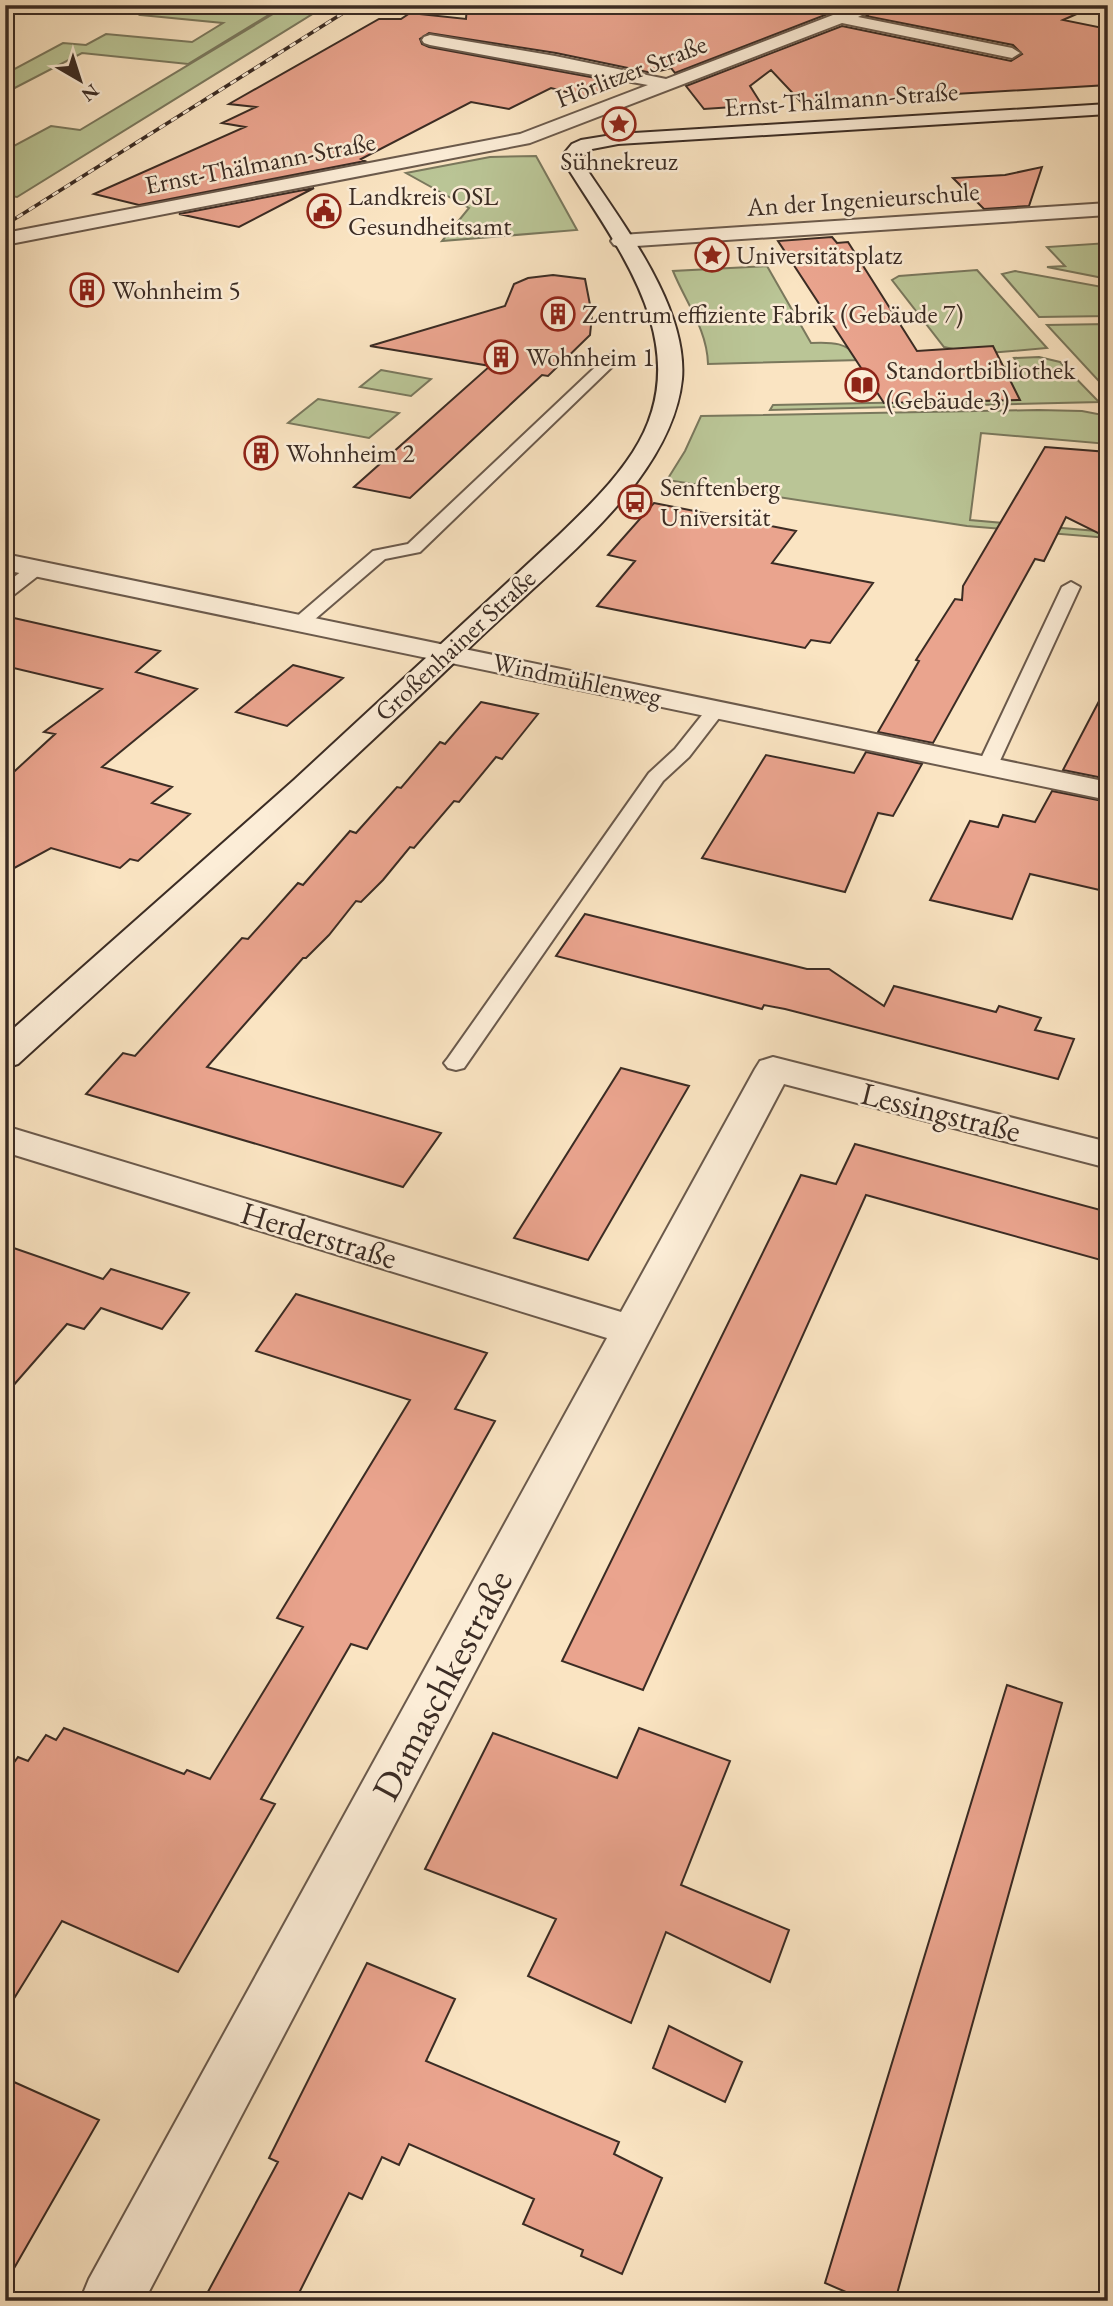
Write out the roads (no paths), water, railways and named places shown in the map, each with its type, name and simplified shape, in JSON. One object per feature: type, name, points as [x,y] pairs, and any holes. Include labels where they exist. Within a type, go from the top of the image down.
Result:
[{"type":"street","points":[[5,13],[19,5]]},
{"type":"street","points":[[821,5],[848,15],[1012,53]]},
{"type":"street","name":"Hörlitzer Straße","points":[[524,139],[874,5]]},
{"type":"street","points":[[430,40],[555,61],[666,84]]},
{"type":"street","name":"Ernst-Thälmann-Straße","points":[[578,148],[618,139],[1108,109]]},
{"type":"street","name":"Ernst-Thälmann-Straße","points":[[5,239],[524,139]]},
{"type":"street","name":"Großenhainer Straße","points":[[5,1056],[449,652],[589,520],[646,451],[663,415],[671,368],[669,342],[649,289],[573,162],[571,156],[578,148]]},
{"type":"street","name":"An der Ingenieurschule","points":[[621,241],[1108,209]]},
{"type":"street","name":"Windmühlenweg","points":[[5,562],[449,652],[1108,791]]},
{"type":"street","name":"Lessingstraße","points":[[773,1069],[1108,1156]]},
{"type":"street","name":"Damaschkestraße","points":[[111,2301],[773,1069]]},
{"type":"street","name":"Herderstraße","points":[[5,1139],[633,1331]]},
{"type":"lane","points":[[301,622],[379,555],[414,548],[612,359]]},
{"type":"lane","points":[[5,593],[37,568]]},
{"type":"lane","points":[[988,765],[1071,587]]},
{"type":"lane","points":[[456,1063],[656,777],[682,753],[717,709]]},
{"type":"railway","points":[[5,225],[356,5]]},
{"type":"place","name":"Sühnekreuz","points":[[619,124]]},
{"type":"place","name":"Landkreis OSL Gesundheitsamt","points":[[324,211]]},
{"type":"place","name":"Universitätsplatz","points":[[712,255]]},
{"type":"place","name":"Wohnheim 5","points":[[87,290]]},
{"type":"place","name":"Zentrum effiziente Fabrik (Gebäude 7)","points":[[558,314]]},
{"type":"place","name":"Wohnheim 1","points":[[501,357]]},
{"type":"place","name":"Standortbibliothek (Gebäude 3)","points":[[862,385]]},
{"type":"place","name":"Wohnheim 2","points":[[261,453]]},
{"type":"place","name":"Senftenberg Universität","points":[[635,502]]}]
